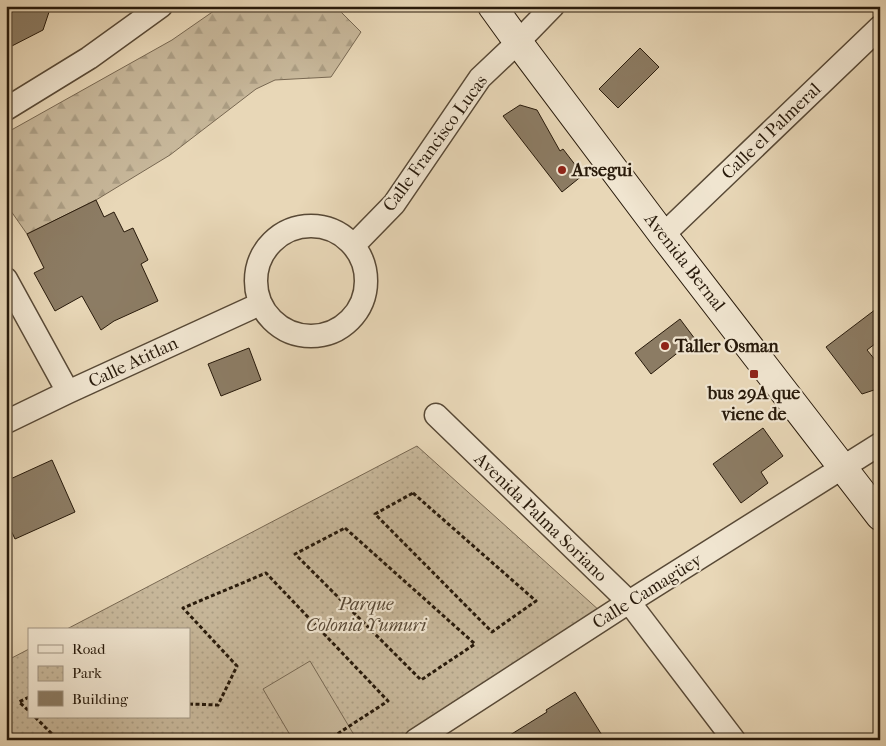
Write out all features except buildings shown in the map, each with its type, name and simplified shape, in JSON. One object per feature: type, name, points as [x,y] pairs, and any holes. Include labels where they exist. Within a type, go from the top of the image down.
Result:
[{"type":"main road","name":"Avenida Bernal","points":[[492,6],[663,234],[880,516]]},
{"type":"street","points":[[6,109],[89,58],[161,6]]},
{"type":"street","name":"Calle Francisco Lucas","points":[[354,245],[394,204],[480,78],[553,6]]},
{"type":"street","name":"Calle el Palmeral","points":[[663,234],[880,26]]},
{"type":"street","points":[[305,226],[323,226],[340,233],[354,245],[363,261],[366,277],[365,294],[358,309],[348,322],[334,331],[318,336],[302,336],[286,330],[273,321],[260,304],[256,291],[256,273],[262,256],[272,241],[287,230],[305,226]]},
{"type":"street","points":[[6,279],[68,392]]},
{"type":"street","name":"Calle Atitlan","points":[[6,422],[260,304]]},
{"type":"street","name":"Avenida Palma Soriano","points":[[436,415],[629,602],[734,740]]},
{"type":"street","name":"Calle Camagüey","points":[[416,740],[629,602],[880,444]]},
{"type":"path","points":[[413,493],[420,499],[536,601],[492,632],[375,514],[413,493]]},
{"type":"path","points":[[345,528],[476,644],[421,680],[295,554],[345,528]]},
{"type":"path","points":[[190,704],[218,705],[237,666],[183,608],[266,573],[388,701],[328,740]]},
{"type":"path","points":[[28,698],[19,702],[28,710]]},
{"type":"path","points":[[36,718],[58,740]]},
{"type":"path","points":[[141,740],[153,735],[166,740]]},
{"type":"green space","points":[[221,6],[340,6],[338,9],[361,32],[331,77],[275,80],[256,89],[170,155],[96,200],[27,234],[6,204],[6,133],[172,40]]},
{"type":"green space","name":"Parque Colonia Yumuri","points":[[417,446],[601,612],[403,740],[6,740],[6,661],[28,650],[28,718],[190,718],[190,628],[69,628]]},
{"type":"green space","points":[[310,661],[357,740],[293,740],[263,689]]},
{"type":"place","name":"Arsegui","points":[[562,170]]},
{"type":"place","name":"Taller Osman","points":[[665,346]]},
{"type":"place","name":"bus 29A que viene de","points":[[754,374]]}]
